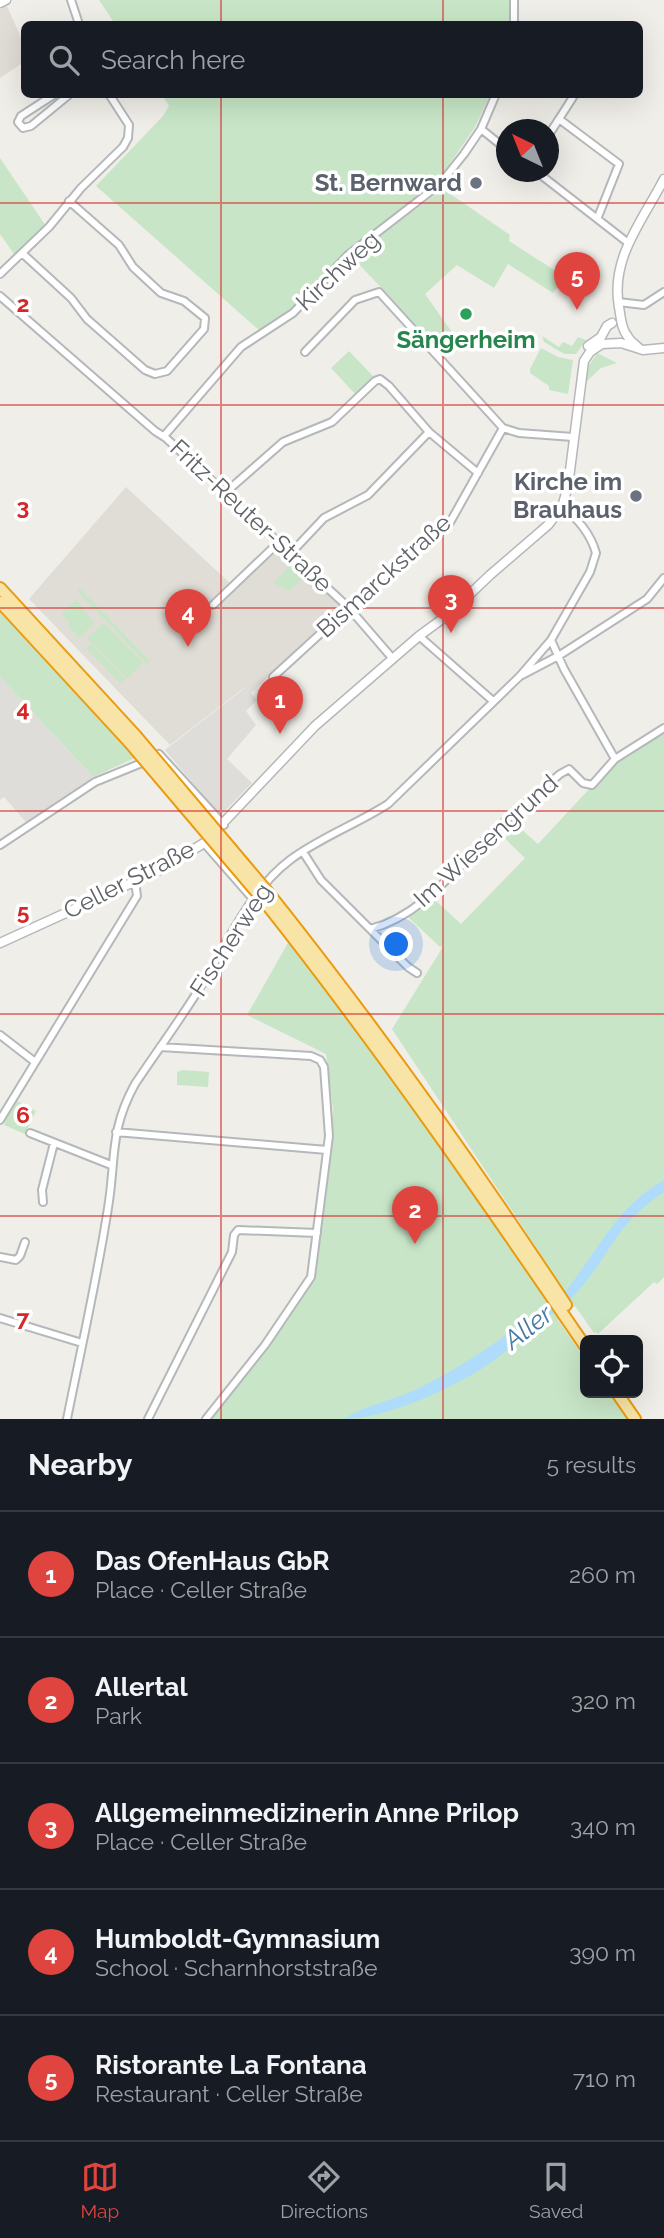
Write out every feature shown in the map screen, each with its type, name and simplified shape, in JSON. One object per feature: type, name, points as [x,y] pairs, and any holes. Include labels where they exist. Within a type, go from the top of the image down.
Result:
[{"type":"highway","points":[[2,597],[132,739],[415,1084],[552,1290],[580,1337]]},
{"type":"highway","points":[[566,1312],[585,1335]]},
{"type":"highway","points":[[620,1398],[635,1419]]},
{"type":"highway","points":[[627,1398],[642,1419]]},
{"type":"street","points":[[0,3],[6,0]]},
{"type":"street","points":[[71,0],[78,21]]},
{"type":"street","points":[[514,0],[514,21]]},
{"type":"street","points":[[49,98],[21,116],[18,122],[23,128],[31,126],[65,98]]},
{"type":"street","points":[[0,274],[123,147],[128,138],[129,125],[112,98]]},
{"type":"street","name":"Kirchweg","points":[[164,436],[241,347],[293,313],[348,255],[440,184],[481,129],[494,98]]},
{"type":"street","points":[[572,98],[559,119],[619,164],[598,217]]},
{"type":"street","points":[[481,129],[496,141]]},
{"type":"street","points":[[664,179],[627,242],[623,254],[616,324],[623,339],[640,349],[664,348]]},
{"type":"street","points":[[551,182],[627,242]]},
{"type":"street","points":[[22,253],[71,298],[87,319],[145,370],[155,374],[170,369],[204,329],[205,318],[184,301],[161,293],[134,267],[120,245],[69,201]]},
{"type":"street","points":[[305,352],[355,300],[376,291],[383,294],[503,428],[519,433],[573,437]]},
{"type":"street","points":[[618,302],[644,305],[664,292]]},
{"type":"street","name":"Fritz-Reuter-Straße","points":[[0,296],[164,436],[291,553],[349,608],[393,659]]},
{"type":"street","points":[[616,324],[607,326],[604,333],[608,342],[614,344],[623,339]]},
{"type":"street","name":"Celler Straße","points":[[573,437],[572,417],[579,361],[587,347],[604,333]]},
{"type":"street","name":"Celler Straße","points":[[0,943],[177,861],[204,843],[316,726],[419,636],[475,592],[490,575],[548,525],[562,507],[568,486],[584,361],[595,347],[608,342]]},
{"type":"street","points":[[225,493],[283,442],[332,422],[375,381],[384,380],[429,432],[478,473]]},
{"type":"street","name":"Bismarckstraße","points":[[272,677],[403,558],[448,526],[503,428]]},
{"type":"street","points":[[291,553],[324,519],[368,495],[429,432]]},
{"type":"street","name":"Fischerweg","points":[[67,1419],[109,1206],[116,1132],[126,1101],[200,987],[289,860],[388,804],[520,676],[551,640],[590,572],[596,553],[589,535],[562,507]]},
{"type":"street","points":[[213,605],[279,542]]},
{"type":"street","points":[[520,676],[560,655],[647,598],[664,578]]},
{"type":"street","points":[[419,636],[493,701]]},
{"type":"street","points":[[551,640],[564,669],[615,759]]},
{"type":"street","name":"Im Wiesengrund","points":[[370,929],[395,919],[432,893],[495,831],[560,774],[569,769],[583,783],[592,785],[615,759],[664,728]]},
{"type":"street","points":[[0,845],[94,782],[159,754],[224,825]]},
{"type":"street","points":[[204,843],[263,899]]},
{"type":"street","points":[[303,852],[321,880],[417,973]]},
{"type":"street","points":[[0,1120],[137,896],[135,881]]},
{"type":"street","points":[[0,1035],[35,1062]]},
{"type":"street","points":[[160,1048],[311,1056],[320,1060],[324,1067],[329,1124],[310,1277],[265,1345],[206,1419]]},
{"type":"street","points":[[116,1132],[327,1150]]},
{"type":"street","points":[[30,1133],[111,1165]]},
{"type":"street","points":[[43,1202],[42,1190],[54,1143]]},
{"type":"street","points":[[148,1419],[232,1252],[234,1236],[238,1230],[317,1233]]},
{"type":"street","points":[[0,1257],[16,1260],[25,1242]]},
{"type":"street","points":[[0,1318],[82,1343]]},
{"type":"shaded area","points":[[7,6],[21,37],[21,64],[0,78],[0,10]]},
{"type":"shaded area","points":[[126,487],[231,584],[274,543],[341,607],[251,693],[245,687],[170,745],[29,599]]},
{"type":"shaded area","points":[[0,677],[93,777],[26,822],[4,797],[0,800]]},
{"type":"shaded area","points":[[246,687],[257,700],[246,711],[256,725],[227,759],[252,783],[220,816],[165,750]]},
{"type":"green space","points":[[99,0],[509,0],[509,21],[113,21]]},
{"type":"green space","points":[[164,98],[489,98],[475,127],[444,172],[403,208],[344,252],[298,307],[260,331],[96,186],[163,116],[169,106]]},
{"type":"green space","points":[[0,158],[46,226],[16,257],[0,234]]},
{"type":"green space","points":[[443,189],[510,235],[509,241],[565,277],[553,293],[508,264],[494,288],[457,265],[425,294],[452,332],[432,347],[352,257]]},
{"type":"green space","points":[[542,336],[559,347],[563,342],[572,346],[578,337],[586,340],[576,354],[564,354],[544,342]]},
{"type":"green space","points":[[541,348],[558,357],[573,360],[568,394],[549,390],[549,386],[530,373]]},
{"type":"green space","points":[[349,351],[373,376],[356,395],[331,368]]},
{"type":"green space","points":[[597,353],[617,363],[601,368],[586,382],[588,367]]},
{"type":"green space","points":[[292,563],[306,576],[289,591],[273,583]]},
{"type":"green space","points":[[80,588],[150,661],[147,664],[77,591]]},
{"type":"green space","points":[[76,600],[95,623],[79,638],[61,614]]},
{"type":"green space","points":[[0,609],[137,757],[93,777],[0,677]]},
{"type":"green space","points":[[104,623],[143,663],[127,679],[87,638]]},
{"type":"green space","points":[[91,644],[125,679],[120,683],[86,648]]},
{"type":"green space","points":[[664,729],[664,1277],[657,1284],[654,1282],[598,1334],[594,1333],[575,1306],[558,1320],[580,1352],[580,1398],[613,1398],[628,1419],[211,1419],[293,1311],[314,1278],[333,1110],[326,1054],[247,1015],[289,941],[366,1041],[545,1295],[561,1285],[392,1029],[444,945],[440,947],[407,916],[433,898],[461,924],[525,858],[499,833],[511,820],[538,844],[618,758]]},
{"type":"green space","points":[[177,1072],[209,1072],[208,1087],[177,1085]]},
{"type":"green space","points":[[17,1101],[36,1111],[25,1134],[4,1125]]},
{"type":"water","points":[[664,1180],[664,1192],[626,1225],[589,1278],[569,1300],[565,1292],[620,1216]]},
{"type":"water","name":"Aller","points":[[550,1303],[557,1311],[493,1361],[461,1381],[401,1407],[361,1418],[344,1419],[437,1379],[487,1348]]},
{"type":"place","name":"St. Bernward","points":[[476,183]]},
{"type":"place","name":"Ristorante La Fontana","points":[[577,310]]},
{"type":"place","name":"Sängerheim","points":[[466,314]]},
{"type":"place","name":"Kirche im Brauhaus","points":[[636,496]]},
{"type":"place","name":"Allgemeinmedizinerin Anne Prilop","points":[[451,633]]},
{"type":"place","name":"Humboldt-Gymnasium","points":[[188,647]]},
{"type":"place","name":"Das OfenHaus GbR","points":[[280,734]]},
{"type":"place","name":"Allertal","points":[[415,1244]]}]
